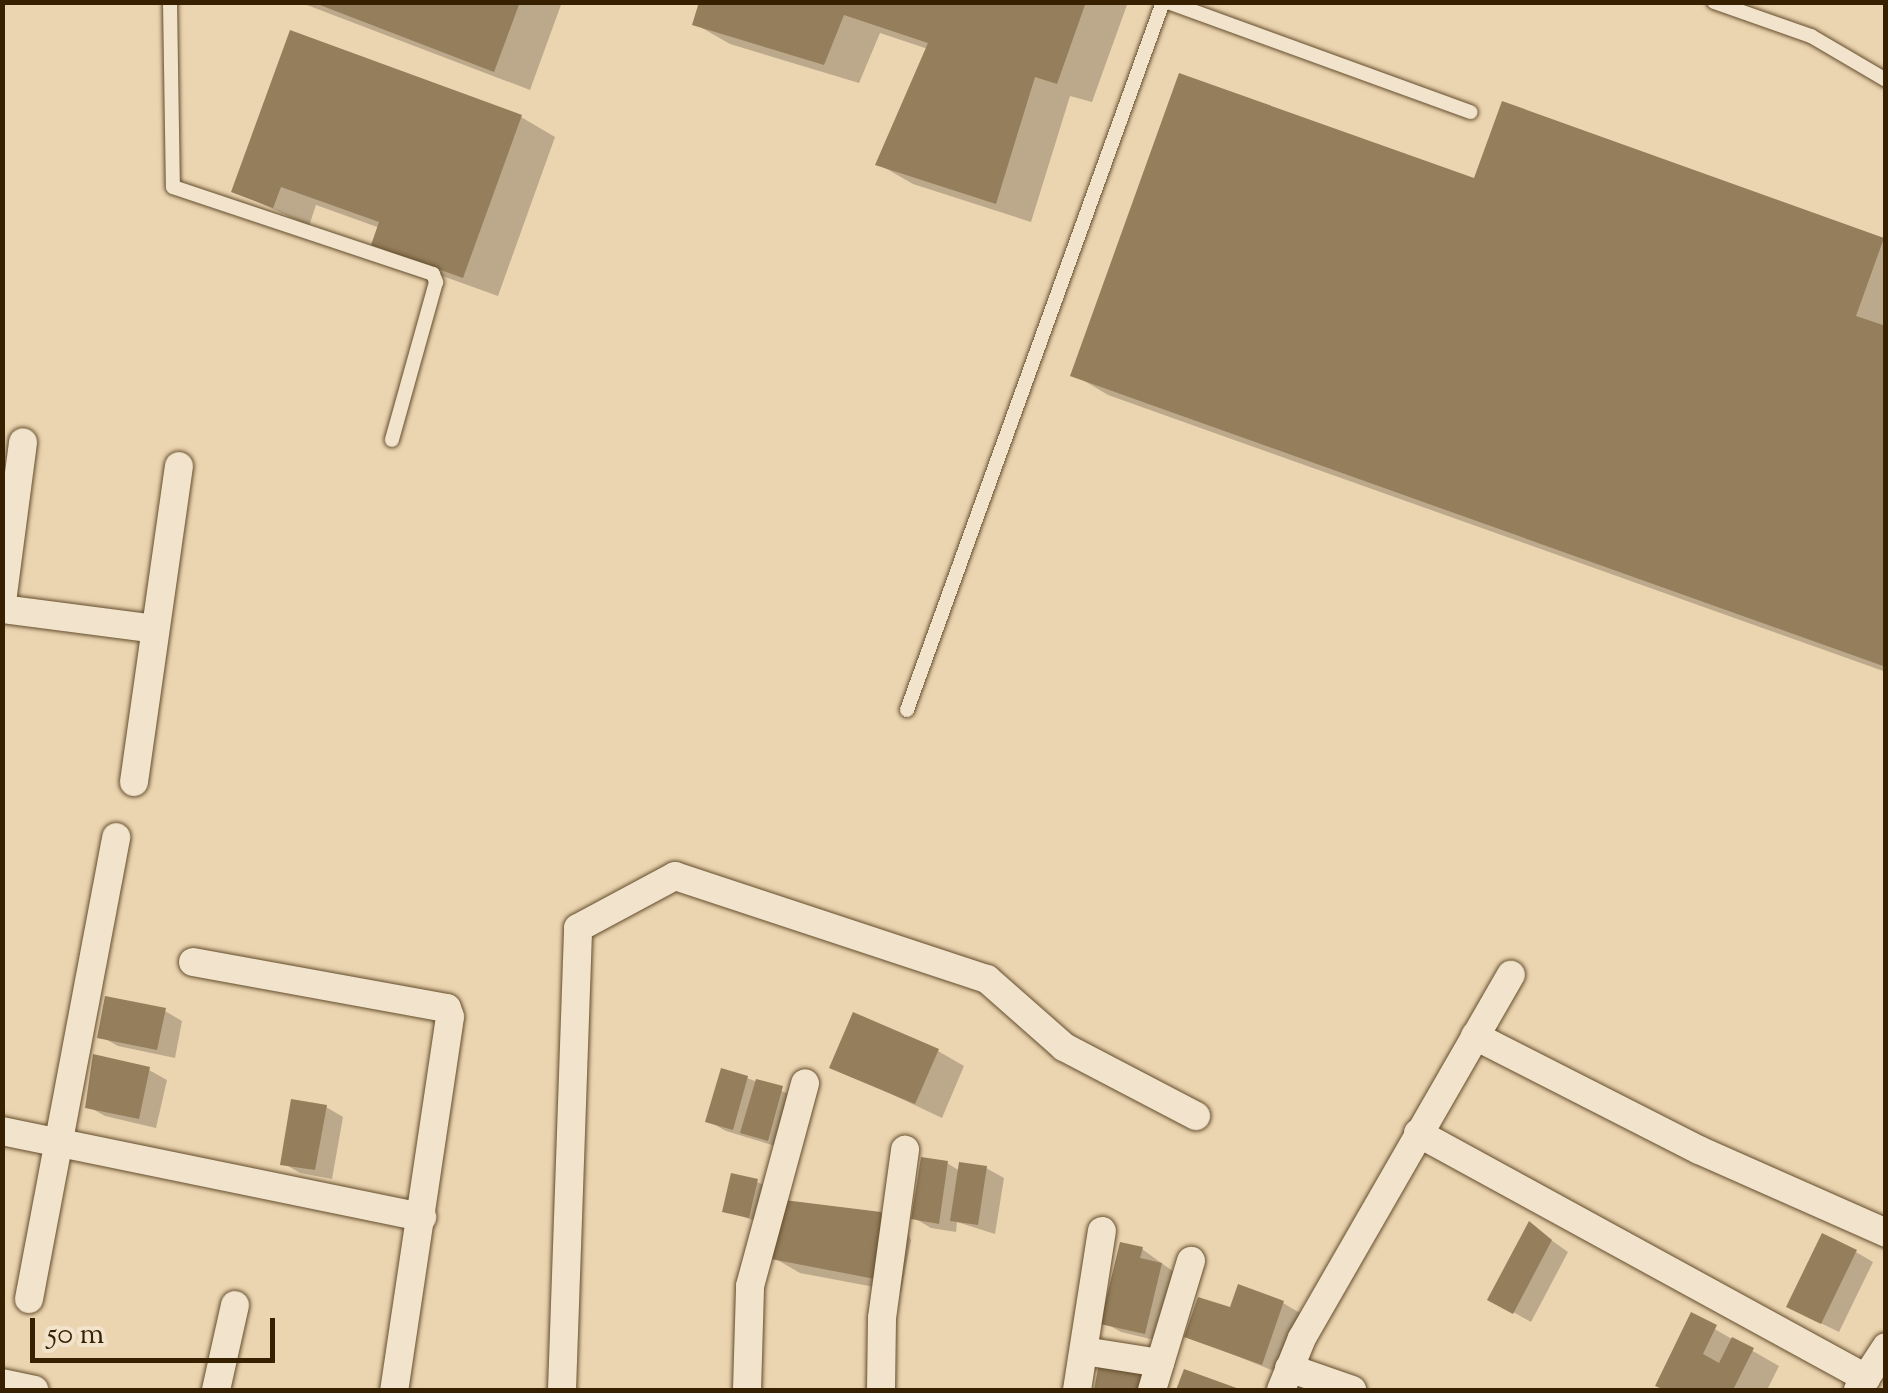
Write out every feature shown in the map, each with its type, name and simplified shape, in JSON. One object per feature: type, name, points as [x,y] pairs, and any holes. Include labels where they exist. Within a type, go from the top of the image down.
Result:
[{"type":"street","points":[[24,442],[2,605],[155,630]]},
{"type":"street","points":[[134,782],[179,466]]},
{"type":"street","points":[[29,1299],[116,837]]},
{"type":"street","points":[[562,1390],[578,928],[675,876],[987,979],[1064,1047],[1196,1116]]},
{"type":"street","points":[[193,962],[448,1008],[450,1017],[422,1217],[394,1390]]},
{"type":"street","points":[[1352,1390],[1285,1379],[1418,1133],[1511,975]]},
{"type":"street","points":[[1475,1036],[1699,1150],[1886,1233]]},
{"type":"street","points":[[747,1390],[750,1286],[805,1083]]},
{"type":"street","points":[[2,1131],[422,1217]]},
{"type":"street","points":[[1418,1133],[1862,1384],[1886,1347]]},
{"type":"street","points":[[881,1390],[882,1318],[905,1150]]},
{"type":"street","points":[[1078,1390],[1102,1231]]},
{"type":"street","points":[[1084,1351],[1156,1377],[1191,1262]]},
{"type":"street","points":[[216,1390],[235,1305]]},
{"type":"street","points":[[2,1383],[34,1390]]},
{"type":"lane","points":[[170,2],[173,187],[433,274],[436,282],[392,440]]},
{"type":"lane","points":[[907,710],[1166,2],[1471,112]]},
{"type":"lane","points":[[1714,2],[1811,36],[1886,80]]},
{"type":"building","points":[[312,2],[520,2],[494,72]]},
{"type":"building","points":[[699,2],[1086,2],[1057,84],[1035,77],[996,204],[875,165],[928,43],[844,15],[824,65],[692,25]]},
{"type":"building","points":[[290,30],[522,115],[463,278],[371,245],[379,222],[281,187],[273,208],[231,192]]},
{"type":"building","points":[[1179,73],[1474,178],[1502,101],[1884,238],[1856,316],[1886,326],[1886,667],[1070,376]]},
{"type":"building","points":[[105,996],[166,1008],[157,1050],[97,1038]]},
{"type":"building","points":[[853,1012],[939,1049],[915,1104],[829,1068]]},
{"type":"building","points":[[93,1054],[150,1067],[139,1119],[85,1108]]},
{"type":"building","points":[[721,1068],[748,1076],[733,1130],[705,1122]]},
{"type":"building","points":[[756,1079],[783,1086],[768,1141],[740,1133]]},
{"type":"building","points":[[291,1099],[327,1105],[315,1170],[280,1165]]},
{"type":"building","points":[[921,1157],[948,1161],[939,1224],[911,1219]]},
{"type":"building","points":[[959,1162],[987,1166],[978,1225],[950,1221]]},
{"type":"building","points":[[731,1173],[758,1179],[749,1218],[722,1212]]},
{"type":"building","points":[[784,1200],[881,1212],[886,1223],[875,1279],[771,1259]]},
{"type":"building","points":[[1529,1221],[1552,1240],[1513,1314],[1487,1300]]},
{"type":"building","points":[[1822,1233],[1857,1250],[1821,1324],[1786,1307]]},
{"type":"building","points":[[1120,1242],[1143,1247],[1140,1258],[1162,1263],[1145,1334],[1100,1324]]},
{"type":"building","points":[[1238,1284],[1284,1301],[1262,1365],[1184,1337],[1198,1297],[1230,1307]]},
{"type":"building","points":[[1691,1312],[1717,1325],[1703,1354],[1719,1363],[1732,1337],[1754,1348],[1733,1390],[1665,1390],[1655,1386]]},
{"type":"building","points":[[1100,1358],[1146,1366],[1142,1390],[1094,1390]]},
{"type":"building","points":[[1184,1369],[1242,1390],[1176,1390]]}]
